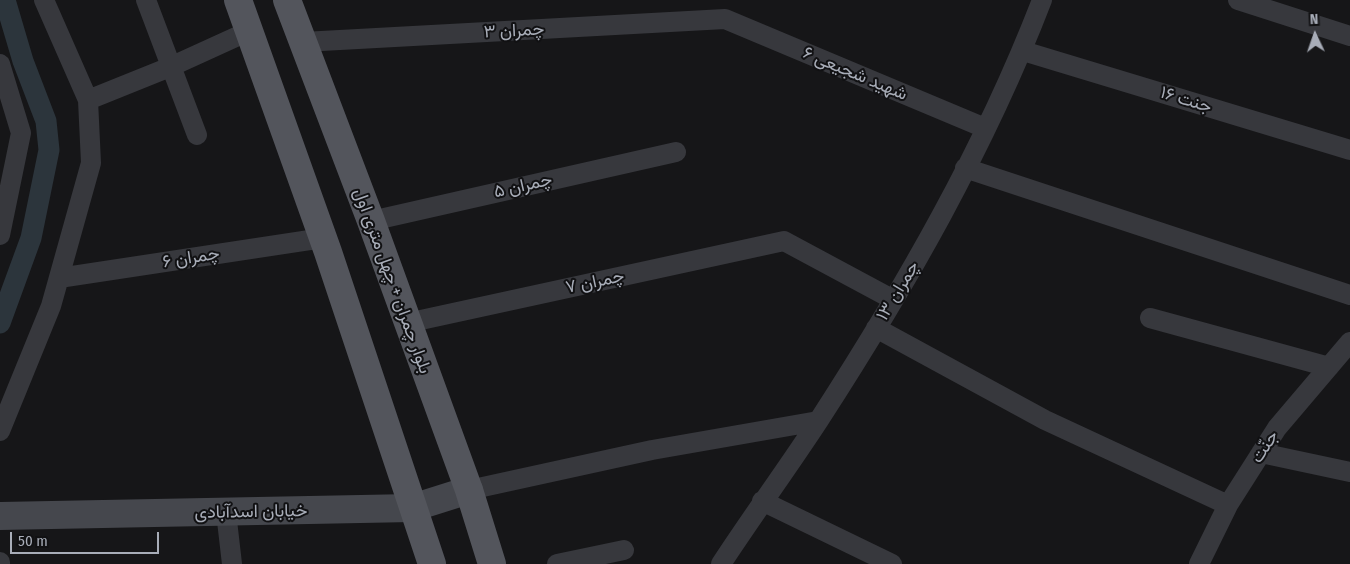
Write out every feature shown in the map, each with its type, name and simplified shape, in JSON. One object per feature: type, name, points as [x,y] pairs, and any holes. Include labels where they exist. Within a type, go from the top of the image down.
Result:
[{"type":"main road","points":[[238,0],[323,238],[432,564]]},
{"type":"main road","name":"بلوار چمران + چهل متری اول","points":[[287,0],[371,221],[406,323],[468,490],[492,564]]},
{"type":"main road","name":"خیابان اسدآبادی","points":[[0,516],[412,508],[468,490]]},
{"type":"street","points":[[0,431],[51,306],[91,163],[88,100],[44,0]]},
{"type":"street","points":[[146,0],[197,135]]},
{"type":"street","name":"چمران ۱۳","points":[[721,564],[818,421],[946,210],[1023,51],[1042,0]]},
{"type":"street","points":[[1238,0],[1350,36]]},
{"type":"street","name":"چمران ۳","points":[[303,42],[725,19]]},
{"type":"street","name":"شهید شجیعی ۶","points":[[725,19],[985,128]]},
{"type":"street","points":[[88,100],[170,67],[249,31]]},
{"type":"street","name":"جنت ۱۶","points":[[1023,51],[1350,150]]},
{"type":"street","points":[[0,64],[21,133],[0,235]]},
{"type":"street","name":"چمران ۵","points":[[371,221],[676,152]]},
{"type":"street","points":[[965,168],[1350,294]]},
{"type":"street","name":"چمران ۶","points":[[59,278],[323,238]]},
{"type":"street","name":"چمران ۷","points":[[406,323],[784,241],[892,299]]},
{"type":"street","points":[[1150,318],[1329,367]]},
{"type":"street","points":[[876,328],[1045,420],[1228,505]]},
{"type":"street","name":"جنّت","points":[[1199,564],[1228,505],[1277,428],[1350,342]]},
{"type":"street","points":[[468,490],[652,450],[818,421]]},
{"type":"street","points":[[1261,453],[1350,472]]},
{"type":"street","points":[[762,501],[892,564]]},
{"type":"street","points":[[226,512],[232,564]]},
{"type":"street","points":[[557,564],[624,550]]},
{"type":"waterway","points":[[0,323],[31,238],[49,150],[46,121],[23,61],[5,0]]}]
